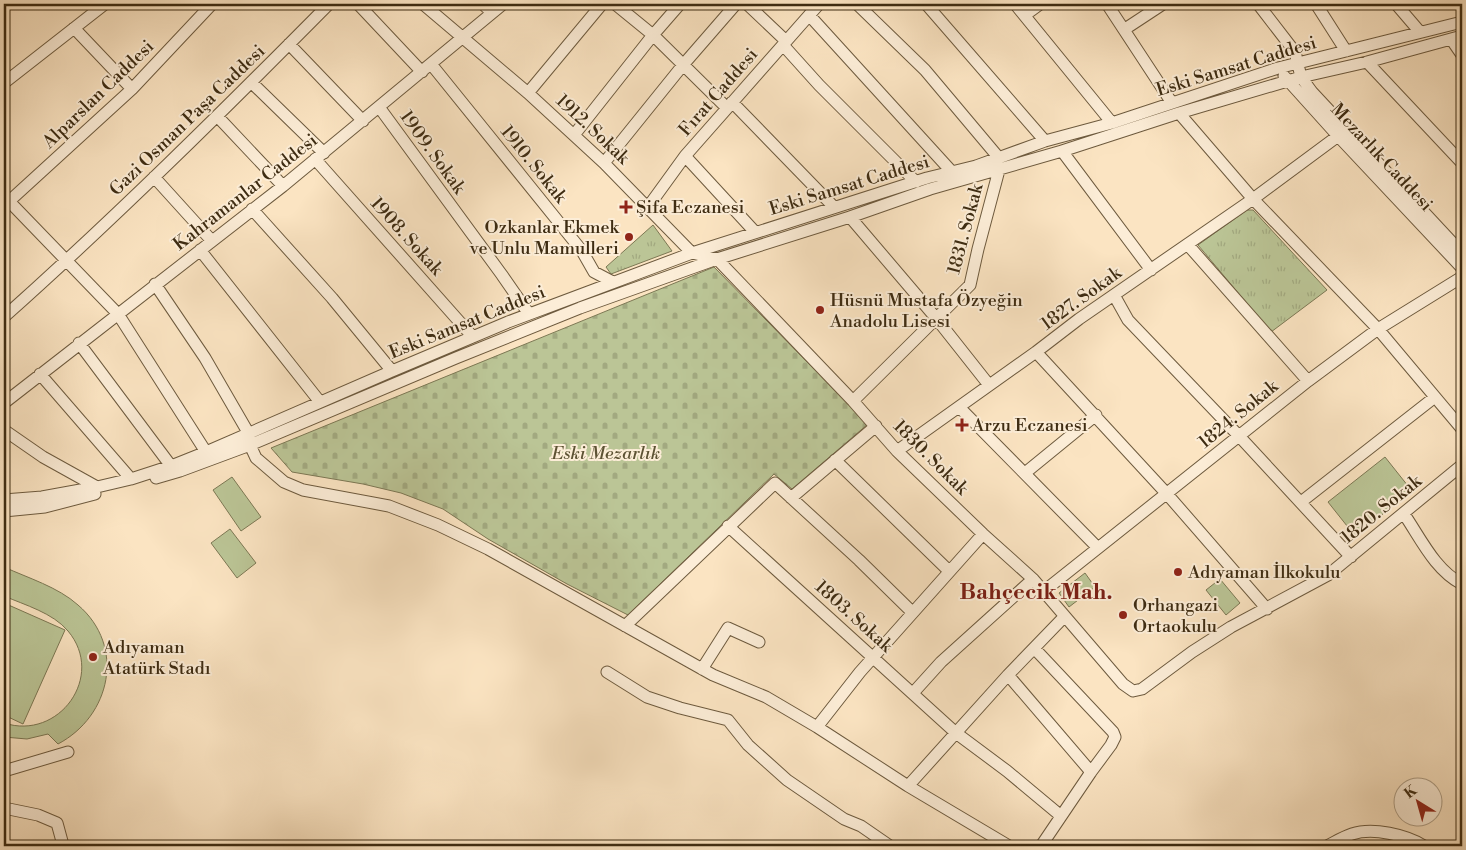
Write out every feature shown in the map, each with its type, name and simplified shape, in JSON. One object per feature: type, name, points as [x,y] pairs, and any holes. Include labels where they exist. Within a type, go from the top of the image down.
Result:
[{"type":"street","points":[[4,83],[105,4]]},
{"type":"street","name":"Alparslan Caddesi","points":[[6,201],[132,89],[212,4]]},
{"type":"street","name":"Gazi Osman Paşa Caddesi","points":[[4,317],[68,260],[217,116],[329,4]]},
{"type":"street","points":[[358,4],[422,72]]},
{"type":"street","name":"1912. Sokak","points":[[423,4],[528,92],[604,163],[692,253]]},
{"type":"street","points":[[482,4],[492,13]]},
{"type":"street","name":"Kahramanlar Caddesi","points":[[4,403],[283,186],[503,4]]},
{"type":"street","points":[[528,92],[602,4]]},
{"type":"street","points":[[615,4],[730,105],[834,207]]},
{"type":"street","points":[[574,135],[652,35],[680,4]]},
{"type":"street","points":[[604,163],[683,65],[736,4]]},
{"type":"street","points":[[746,4],[784,43],[819,85],[916,182]]},
{"type":"street","name":"Fırat Caddesi","points":[[648,207],[685,156],[819,4]]},
{"type":"street","points":[[858,4],[925,70],[999,158]]},
{"type":"street","points":[[926,4],[1046,141]]},
{"type":"street","points":[[1016,4],[1112,123]]},
{"type":"street","points":[[1025,15],[1040,4]]},
{"type":"street","points":[[1107,4],[1176,108],[1253,199],[1378,329],[1462,429]]},
{"type":"street","points":[[1125,29],[1163,4]]},
{"type":"street","name":"Mezarlık Caddesi","points":[[1258,4],[1296,52],[1301,77],[1312,92],[1462,254]]},
{"type":"street","points":[[1316,4],[1346,51]]},
{"type":"street","points":[[1396,4],[1420,32]]},
{"type":"street","points":[[809,15],[952,172]]},
{"type":"street","name":"Eski Samsat Caddesi","points":[[4,500],[42,497],[98,486],[131,479],[171,466],[206,452],[249,439],[580,308],[717,259],[930,190],[1062,151],[1278,68],[1462,22]]},
{"type":"street","points":[[74,28],[132,89]]},
{"type":"street","points":[[1456,37],[1462,54]]},
{"type":"street","name":"Eski Samsat Caddesi","points":[[4,511],[45,507],[180,471],[249,439],[320,402],[473,336],[613,282],[755,232],[916,182],[976,166],[1046,141],[1112,123],[1366,62],[1456,37]]},
{"type":"street","points":[[289,44],[363,121]]},
{"type":"street","points":[[1366,62],[1462,163]]},
{"type":"street","name":"1910. Sokak","points":[[431,64],[582,251],[594,272],[613,282]]},
{"type":"street","name":"Mezarlık Caddesi","points":[[1278,68],[1287,81],[1462,268]]},
{"type":"street","name":"1908. Sokak","points":[[251,82],[320,156],[473,336]]},
{"type":"street","name":"1909. Sokak","points":[[379,107],[529,314]]},
{"type":"street","points":[[217,116],[283,186]]},
{"type":"street","name":"1827. Sokak","points":[[897,450],[1036,352],[1079,319],[1253,199],[1338,136]]},
{"type":"street","points":[[1062,151],[1151,270]]},
{"type":"street","points":[[685,156],[755,232]]},
{"type":"street","name":"1831. Sokak","points":[[853,401],[970,285],[999,170]]},
{"type":"street","points":[[154,177],[212,241]]},
{"type":"street","points":[[6,201],[68,260],[118,314],[206,452]]},
{"type":"street","points":[[252,209],[332,298],[392,371]]},
{"type":"street","points":[[850,217],[936,318],[989,385]]},
{"type":"street","points":[[1188,245],[1308,381]]},
{"type":"street","points":[[200,250],[320,402]]},
{"type":"street","points":[[692,253],[717,259]]},
{"type":"street","name":"1830. Sokak","points":[[717,259],[853,401],[897,450],[983,534],[1033,579],[1123,684],[1134,690],[1142,689]]},
{"type":"street","name":"1824. Sokak","points":[[1044,591],[1308,381],[1378,329],[1462,277]]},
{"type":"street","points":[[155,284],[205,358],[249,439],[256,458],[284,482],[303,490],[389,506],[438,525],[488,549],[702,669],[766,697],[817,727],[908,786],[1009,846]]},
{"type":"street","points":[[1114,295],[1128,320],[1351,557]]},
{"type":"street","points":[[80,343],[171,466]]},
{"type":"street","points":[[1036,352],[1167,494],[1267,609]]},
{"type":"street","points":[[40,374],[131,479]]},
{"type":"street","points":[[1301,502],[1435,397]]},
{"type":"street","points":[[959,407],[1098,548]]},
{"type":"street","points":[[1025,473],[1096,416]]},
{"type":"street","points":[[791,498],[876,426]]},
{"type":"street","points":[[4,430],[43,457],[98,486]]},
{"type":"street","points":[[835,460],[949,571]]},
{"type":"street","name":"1820. Sokak","points":[[1142,689],[1231,627],[1328,575],[1462,465]]},
{"type":"street","points":[[625,626],[775,483],[859,560],[912,612]]},
{"type":"street","points":[[1404,514],[1439,567],[1448,576],[1462,584]]},
{"type":"street","name":"1803. Sokak","points":[[728,526],[956,732],[1061,816]]},
{"type":"street","points":[[817,727],[860,672],[983,534]]},
{"type":"street","points":[[913,693],[941,662],[1033,579]]},
{"type":"street","points":[[908,786],[1008,675],[1064,617]]},
{"type":"street","points":[[702,669],[728,628],[759,642]]},
{"type":"street","points":[[1034,648],[1113,732],[1115,738],[1041,846]]},
{"type":"street","points":[[607,672],[648,697],[680,708],[728,720],[748,745],[787,780],[844,819],[861,826],[890,846]]},
{"type":"street","points":[[1008,675],[1091,772]]},
{"type":"street","points":[[4,771],[68,752]]},
{"type":"street","points":[[4,808],[38,815],[57,823],[61,846]]},
{"type":"street","points":[[1327,846],[1354,833],[1368,832],[1392,833],[1415,840],[1424,846]]},
{"type":"green space","points":[[1247,210],[1253,210],[1327,290],[1271,332],[1198,245]]},
{"type":"green space","points":[[653,225],[672,251],[611,274],[606,267]]},
{"type":"green space","name":"Eski Mezarlık","points":[[714,267],[868,424],[792,489],[774,474],[628,615],[567,584],[488,539],[443,509],[401,493],[363,484],[292,472],[271,448]]},
{"type":"green space","points":[[1385,457],[1412,491],[1355,536],[1328,502]]},
{"type":"green space","points":[[232,477],[261,517],[241,531],[213,490]]},
{"type":"green space","points":[[230,529],[256,563],[237,578],[211,543]]},
{"type":"green space","name":"Adıyaman Atatürk Stadı","points":[[4,567],[52,588],[70,599],[93,622],[103,640],[107,660],[106,679],[100,699],[90,716],[76,732],[58,744],[48,734],[27,739],[4,737],[4,723],[24,726],[43,723],[58,714],[71,701],[79,685],[82,667],[78,649],[68,631],[62,625],[38,610],[4,596]]},
{"type":"green space","points":[[1085,573],[1095,587],[1069,607],[1059,593]]},
{"type":"green space","points":[[1220,579],[1240,603],[1226,615],[1206,590]]},
{"type":"green space","points":[[4,603],[65,630],[23,724],[4,715]]},
{"type":"place","name":"Şifa Eczanesi","points":[[626,207]]},
{"type":"place","name":"Ozkanlar Ekmek ve Unlu Mamulleri","points":[[629,237]]},
{"type":"place","name":"Hüsnü Mustafa Özyeğin Anadolu Lisesi","points":[[820,310]]},
{"type":"place","name":"Arzu Eczanesi","points":[[962,425]]},
{"type":"place","name":"Adıyaman İlkokulu","points":[[1178,572]]},
{"type":"place","name":"Orhangazi Ortaokulu","points":[[1123,615]]},
{"type":"place","name":"Adıyaman Atatürk Stadı","points":[[93,657]]},
{"type":"district","name":"Bahçecik Mah.","points":[[1036,591]]}]
